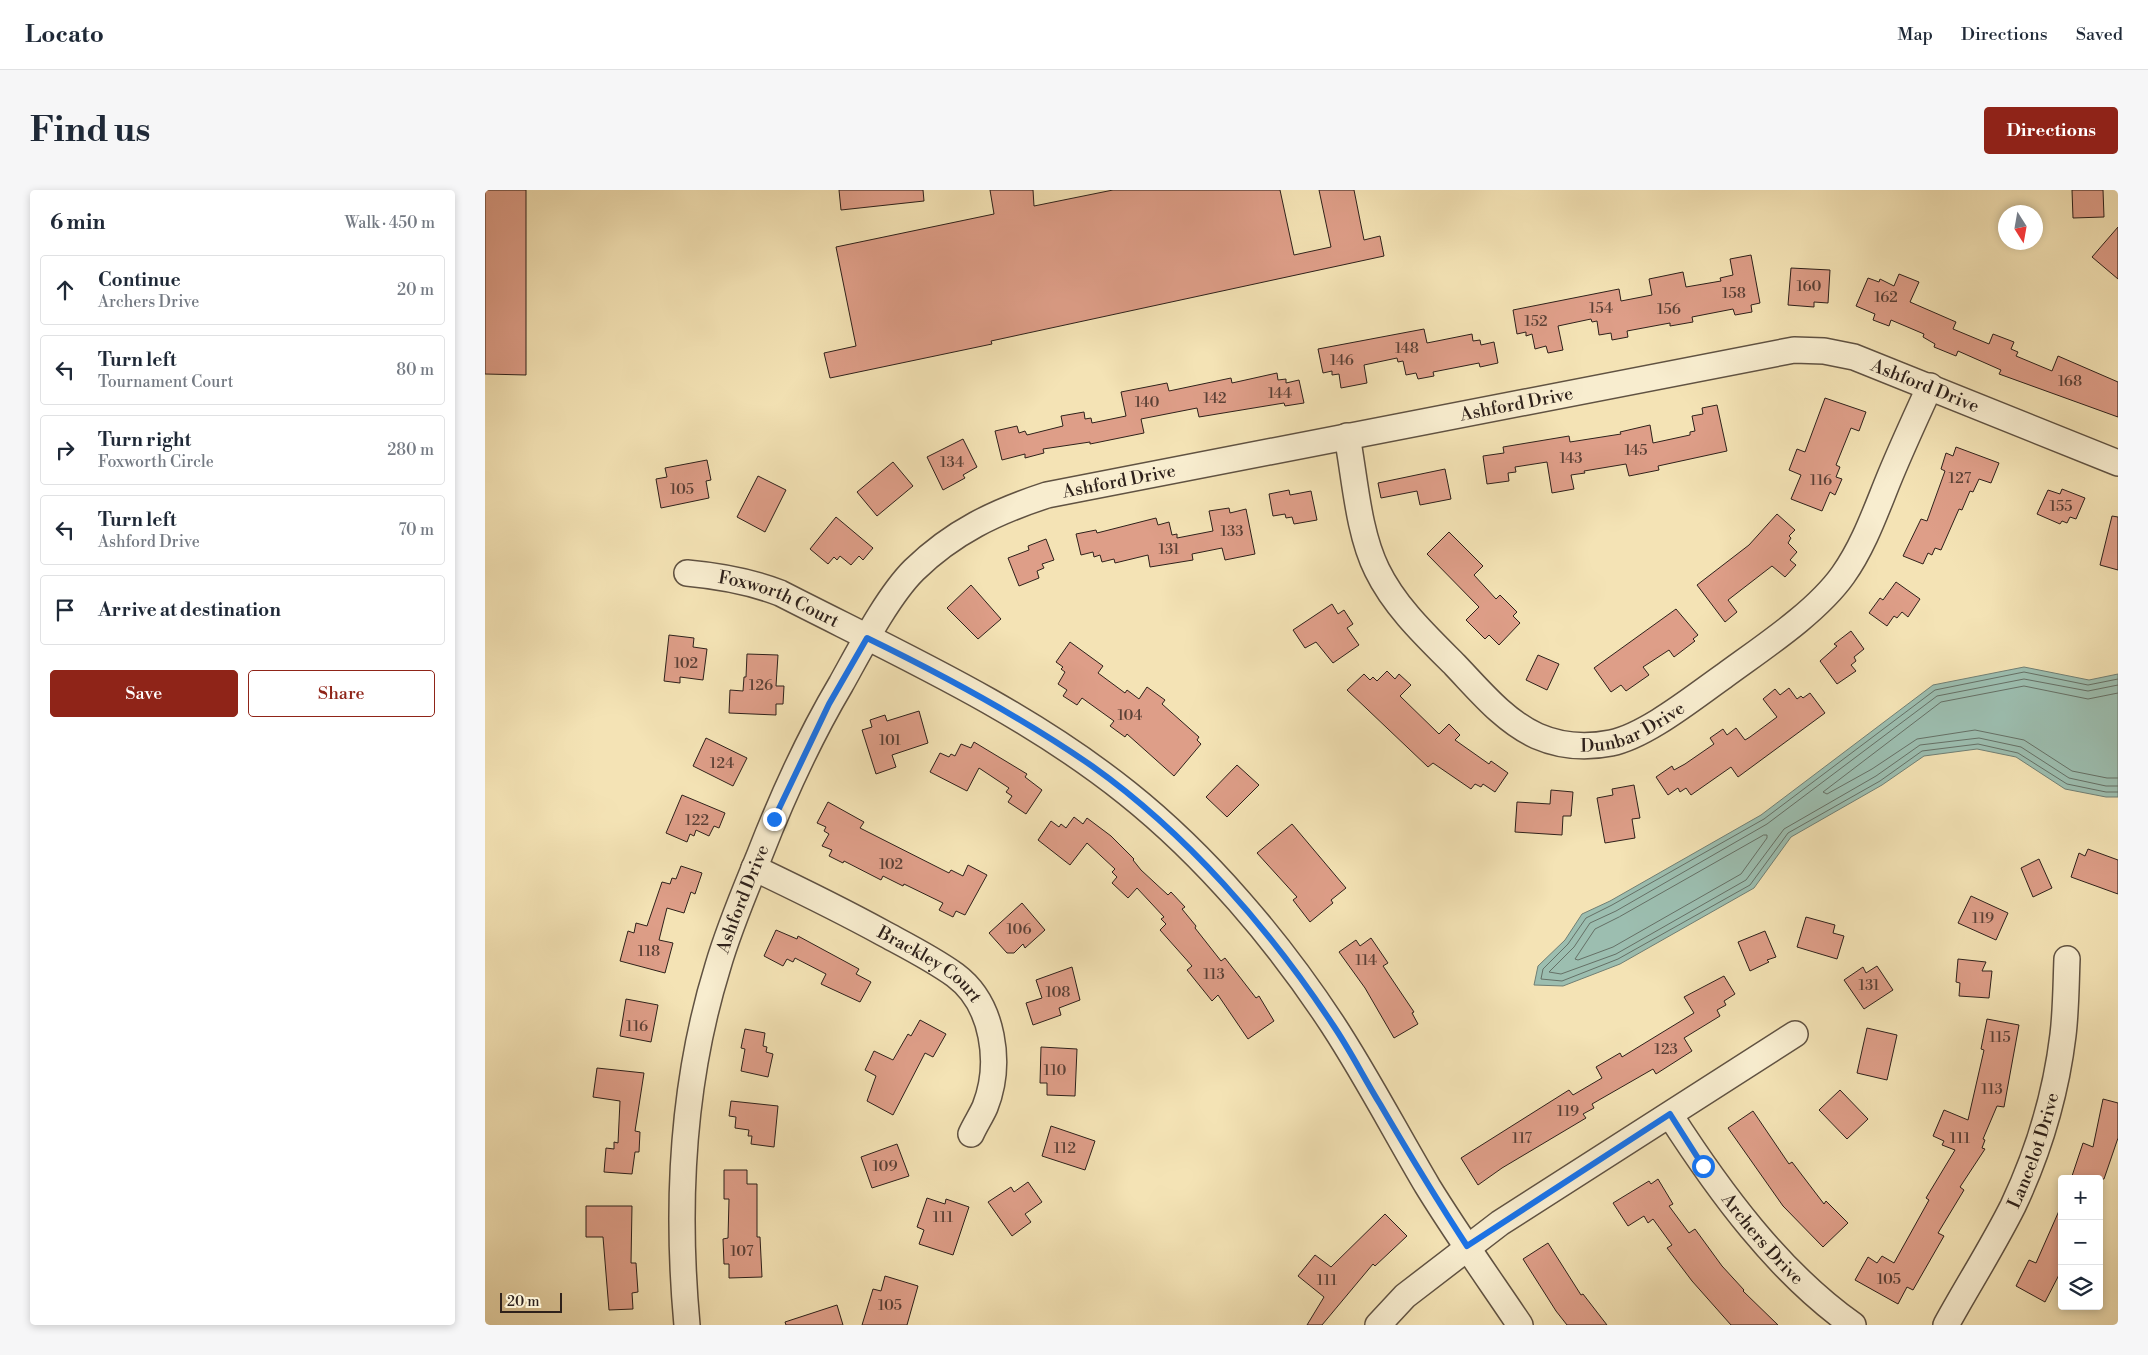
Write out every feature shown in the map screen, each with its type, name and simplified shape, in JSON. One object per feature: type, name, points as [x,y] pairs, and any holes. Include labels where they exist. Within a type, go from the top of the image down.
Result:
[{"type":"street","name":"Ashford Drive","points":[[687,1325],[683,1282],[682,1209],[693,1077],[717,968],[737,909],[800,761],[829,704],[867,638],[903,581],[965,529],[1005,509],[1047,495],[1794,350],[1825,351],[1855,357],[1930,386],[2086,452],[2118,463]]},
{"type":"street","name":"Dunbar Drive","points":[[1347,436],[1366,540],[1376,569],[1392,596],[1411,620],[1484,695],[1517,725],[1537,736],[1560,744],[1583,746],[1612,743],[1634,736],[1692,699],[1821,600],[1842,577],[1859,550],[1930,386]]},
{"type":"street","name":"Foxworth Court","points":[[687,573],[721,576],[754,583],[780,593],[867,638],[947,676],[1028,723],[1129,795],[1184,844],[1244,908],[1297,972],[1334,1026],[1429,1188],[1520,1325]]},
{"type":"street","name":"Brackley Court","points":[[754,868],[832,905],[908,946],[956,976],[972,992],[984,1011],[991,1032],[993,1061],[991,1086],[985,1106],[971,1134]]},
{"type":"street","name":"Lancelot Drive","points":[[1946,1325],[2013,1206],[2029,1167],[2049,1106],[2058,1065],[2063,1033],[2067,959]]},
{"type":"street","points":[[1378,1325],[1405,1296],[1467,1246],[1795,1034]]},
{"type":"street","name":"Archers Drive","points":[[1670,1114],[1703,1166],[1740,1216],[1790,1270],[1853,1325]]},
{"type":"water","points":[[2024,667],[2089,680],[2118,674],[2118,797],[2106,797],[2065,789],[2016,757],[1977,749],[1924,756],[1882,785],[1791,837],[1754,888],[1620,964],[1563,986],[1534,985],[1538,966],[1565,940],[1582,914],[1610,901],[1761,815],[1933,685]]},
{"type":"building","points":[[485,190],[526,190],[526,375],[485,374]]},
{"type":"building","points":[[839,190],[923,190],[924,201],[841,210]]},
{"type":"building","points":[[990,190],[1033,190],[1034,206],[1113,190],[1280,190],[1294,255],[1331,247],[1319,190],[1354,190],[1364,240],[1380,236],[1384,256],[991,341],[992,344],[830,378],[824,353],[856,346],[836,247],[994,214]]},
{"type":"building","points":[[2072,190],[2103,190],[2104,217],[2073,218]]},
{"type":"building","points":[[2118,227],[2118,279],[2092,257]]},
{"type":"building","points":[[1751,255],[1760,303],[1751,305],[1752,312],[1735,315],[1733,309],[1692,317],[1693,322],[1670,326],[1670,323],[1627,331],[1628,337],[1612,340],[1611,333],[1599,335],[1597,321],[1592,322],[1591,319],[1558,326],[1563,350],[1548,353],[1546,346],[1535,349],[1532,334],[1526,336],[1526,332],[1517,334],[1513,310],[1619,289],[1621,301],[1652,295],[1649,279],[1683,272],[1686,287],[1721,281],[1720,278],[1733,275],[1730,259]]},
{"type":"building","points":[[1791,268],[1830,270],[1828,303],[1814,302],[1814,307],[1788,305]]},
{"type":"building","points":[[1899,274],[1919,282],[1910,302],[1956,322],[1953,329],[1989,344],[1993,334],[2014,342],[2011,349],[2018,352],[2016,356],[2052,371],[2058,356],[2118,382],[2118,417],[1999,374],[2001,370],[1958,351],[1956,356],[1934,347],[1935,344],[1923,337],[1924,334],[1891,320],[1889,326],[1873,320],[1875,314],[1856,306],[1868,278],[1879,282],[1880,279],[1894,286]]},
{"type":"building","points":[[1424,329],[1427,343],[1472,334],[1473,341],[1480,340],[1481,345],[1494,342],[1498,363],[1480,367],[1479,363],[1433,372],[1434,376],[1418,379],[1416,373],[1406,375],[1403,361],[1398,362],[1397,358],[1364,365],[1367,383],[1341,388],[1339,374],[1332,375],[1332,371],[1323,373],[1318,349]]},
{"type":"building","points":[[1277,373],[1278,380],[1286,379],[1286,383],[1299,380],[1304,403],[1285,406],[1284,403],[1199,417],[1197,408],[1141,419],[1144,433],[1090,444],[1090,442],[1043,449],[1044,453],[1025,458],[1025,454],[1002,460],[995,431],[1017,426],[1019,433],[1025,431],[1027,435],[1063,426],[1061,416],[1084,412],[1085,419],[1091,418],[1092,423],[1126,416],[1121,392],[1167,383],[1169,391],[1231,378],[1232,383]]},
{"type":"building","points":[[1825,398],[1866,412],[1859,431],[1851,428],[1836,465],[1840,467],[1836,477],[1842,479],[1835,495],[1830,492],[1822,511],[1791,499],[1801,475],[1789,470],[1797,449],[1805,452]]},
{"type":"building","points":[[1717,405],[1727,451],[1658,466],[1659,470],[1629,476],[1626,464],[1584,471],[1585,473],[1571,475],[1574,489],[1552,493],[1547,462],[1515,467],[1516,472],[1508,473],[1509,481],[1487,484],[1483,456],[1504,453],[1503,447],[1569,436],[1570,442],[1621,434],[1620,432],[1650,425],[1653,443],[1690,435],[1690,432],[1695,431],[1692,416],[1703,414],[1702,408]]},
{"type":"building","points":[[963,439],[977,467],[963,475],[965,478],[943,490],[927,457]]},
{"type":"building","points":[[1956,447],[1999,463],[1991,483],[1979,479],[1973,492],[1970,491],[1962,510],[1959,509],[1941,550],[1935,548],[1932,555],[1928,553],[1923,564],[1903,556],[1921,519],[1927,521],[1945,471],[1941,469],[1946,453],[1953,456]]},
{"type":"building","points":[[707,460],[711,480],[706,481],[709,498],[661,508],[656,479],[667,477],[665,468]]},
{"type":"building","points":[[893,462],[913,486],[877,516],[857,492]]},
{"type":"building","points":[[1445,469],[1451,499],[1420,505],[1417,491],[1381,498],[1378,483]]},
{"type":"building","points":[[758,476],[786,490],[765,532],[737,517]]},
{"type":"building","points":[[2062,489],[2085,498],[2076,519],[2070,517],[2067,523],[2062,521],[2060,524],[2037,514],[2048,490],[2060,494]]},
{"type":"building","points":[[1289,490],[1290,495],[1311,491],[1317,520],[1294,524],[1292,517],[1286,518],[1285,514],[1273,516],[1269,494]]},
{"type":"building","points":[[1229,508],[1230,513],[1246,509],[1255,554],[1225,560],[1222,548],[1192,554],[1193,560],[1150,567],[1148,555],[1115,563],[1114,559],[1102,562],[1100,555],[1094,557],[1093,552],[1081,555],[1076,534],[1096,530],[1097,533],[1156,518],[1158,525],[1169,522],[1172,535],[1177,534],[1177,538],[1213,531],[1209,511]]},
{"type":"building","points":[[1777,514],[1795,530],[1789,536],[1791,538],[1788,543],[1797,552],[1790,560],[1796,565],[1785,577],[1772,566],[1728,600],[1737,612],[1725,622],[1697,585],[1749,545]]},
{"type":"building","points":[[2112,516],[2118,517],[2118,570],[2100,565]]},
{"type":"building","points":[[836,517],[873,548],[863,560],[859,556],[851,565],[840,556],[837,560],[834,557],[828,564],[810,549]]},
{"type":"building","points":[[1449,532],[1483,566],[1474,575],[1496,599],[1500,595],[1517,612],[1513,616],[1520,623],[1499,645],[1489,635],[1485,639],[1466,620],[1479,607],[1427,554]]},
{"type":"building","points":[[1046,539],[1054,560],[1042,564],[1044,568],[1037,571],[1039,578],[1019,586],[1008,558],[1029,550],[1028,546]]},
{"type":"building","points":[[1896,582],[1920,599],[1908,617],[1902,612],[1897,618],[1894,616],[1887,626],[1869,613],[1880,598],[1883,600]]},
{"type":"building","points":[[971,585],[1001,619],[978,639],[947,608]]},
{"type":"building","points":[[1332,604],[1338,614],[1344,610],[1353,624],[1347,628],[1359,645],[1333,663],[1316,642],[1305,648],[1293,630]]},
{"type":"building","points":[[1676,609],[1698,635],[1693,639],[1695,641],[1674,657],[1669,650],[1643,667],[1649,675],[1626,691],[1621,685],[1611,692],[1594,668]]},
{"type":"building","points":[[1851,631],[1864,649],[1854,657],[1856,661],[1851,665],[1856,671],[1837,684],[1820,661],[1837,646],[1834,644]]},
{"type":"building","points":[[669,635],[694,638],[693,647],[707,649],[703,680],[680,677],[680,683],[664,681]]},
{"type":"building","points":[[1070,642],[1103,666],[1098,673],[1125,693],[1127,690],[1139,699],[1147,687],[1165,700],[1162,704],[1199,737],[1197,740],[1201,744],[1174,776],[1127,734],[1125,737],[1110,726],[1114,721],[1082,698],[1077,705],[1063,696],[1067,690],[1058,684],[1065,672],[1061,669],[1063,667],[1056,662]]},
{"type":"building","points":[[747,654],[778,655],[776,686],[784,686],[783,704],[776,704],[776,715],[729,713],[730,690],[743,691]]},
{"type":"building","points":[[1538,655],[1559,664],[1547,690],[1526,680]]},
{"type":"building","points":[[1387,671],[1395,679],[1399,674],[1411,685],[1400,696],[1439,734],[1449,724],[1460,735],[1455,740],[1489,764],[1491,761],[1508,773],[1495,792],[1483,784],[1481,787],[1475,784],[1471,789],[1433,763],[1428,767],[1347,690],[1364,674],[1370,680],[1373,677],[1377,681]]},
{"type":"building","points":[[1789,688],[1797,699],[1801,696],[1803,698],[1810,693],[1825,713],[1738,777],[1731,767],[1691,795],[1686,788],[1680,792],[1678,788],[1668,795],[1656,777],[1672,766],[1674,770],[1685,764],[1714,744],[1710,738],[1723,729],[1727,735],[1736,728],[1745,740],[1750,737],[1777,717],[1763,699],[1775,689],[1780,695]]},
{"type":"building","points":[[919,711],[928,743],[892,755],[896,767],[876,774],[862,730],[872,727],[870,720],[885,715],[887,721]]},
{"type":"building","points":[[706,738],[747,758],[733,786],[693,766]]},
{"type":"building","points":[[974,742],[1027,774],[1025,777],[1042,790],[1026,814],[1008,802],[1012,796],[1006,792],[1009,788],[979,768],[967,791],[930,772],[940,753],[949,757],[951,754],[955,756],[961,744],[971,748]]},
{"type":"building","points":[[1237,765],[1259,785],[1227,817],[1206,797]]},
{"type":"building","points":[[1634,785],[1640,818],[1632,819],[1635,838],[1605,843],[1597,798],[1613,795],[1612,789]]},
{"type":"building","points":[[1551,790],[1573,792],[1571,816],[1563,816],[1562,835],[1515,832],[1517,802],[1550,804]]},
{"type":"building","points":[[682,795],[725,813],[719,828],[714,826],[709,836],[696,830],[694,836],[690,834],[687,842],[666,833]]},
{"type":"building","points":[[828,802],[864,822],[860,828],[949,873],[951,870],[963,876],[968,865],[987,875],[965,915],[956,911],[953,917],[939,910],[943,903],[904,884],[903,886],[883,876],[881,880],[844,861],[843,863],[829,856],[832,850],[822,846],[829,834],[824,831],[826,827],[817,823]]},
{"type":"building","points":[[1074,817],[1083,824],[1087,818],[1111,836],[1134,859],[1141,870],[1168,895],[1171,892],[1185,907],[1182,909],[1221,961],[1225,958],[1256,998],[1259,996],[1274,1021],[1248,1039],[1218,995],[1212,1001],[1187,970],[1192,966],[1160,930],[1166,924],[1161,919],[1164,917],[1137,888],[1128,898],[1112,883],[1117,877],[1112,872],[1115,869],[1087,843],[1070,865],[1038,840],[1051,821],[1059,827],[1061,824],[1066,828]]},
{"type":"building","points":[[1292,824],[1346,888],[1331,900],[1333,903],[1310,922],[1293,900],[1297,897],[1257,853]]},
{"type":"building","points":[[2088,849],[2118,860],[2118,894],[2071,877],[2079,853],[2085,856]]},
{"type":"building","points":[[2039,859],[2052,888],[2033,897],[2021,868]]},
{"type":"building","points":[[681,866],[702,873],[695,894],[691,892],[684,913],[667,908],[659,940],[673,943],[665,973],[620,961],[628,931],[634,933],[636,923],[647,926],[662,882],[670,884],[672,878],[676,879]]},
{"type":"building","points":[[1971,896],[2008,913],[1996,940],[1958,923]]},
{"type":"building","points":[[1022,903],[1045,930],[1025,948],[1023,944],[1014,953],[1007,953],[989,933]]},
{"type":"building","points":[[1806,917],[1835,925],[1833,933],[1844,936],[1837,959],[1797,947]]},
{"type":"building","points":[[776,930],[797,939],[798,936],[859,969],[856,974],[871,982],[860,1002],[821,984],[826,974],[795,958],[793,962],[787,959],[783,966],[764,956]]},
{"type":"building","points":[[1765,931],[1776,957],[1767,960],[1769,962],[1750,971],[1738,942]]},
{"type":"building","points":[[1371,938],[1388,963],[1383,966],[1414,1012],[1412,1013],[1418,1024],[1394,1038],[1365,988],[1339,952],[1356,940],[1360,946]]},
{"type":"building","points":[[1958,959],[1986,962],[1982,971],[1992,971],[1989,998],[1959,996],[1960,983],[1956,982]]},
{"type":"building","points":[[1877,966],[1893,990],[1864,1009],[1844,980],[1863,967],[1866,973]]},
{"type":"building","points":[[1072,967],[1080,1000],[1059,1008],[1061,1015],[1033,1025],[1026,1003],[1042,998],[1036,980]]},
{"type":"building","points":[[1724,976],[1735,994],[1724,1001],[1726,1005],[1717,1010],[1720,1016],[1684,1038],[1692,1051],[1656,1074],[1653,1069],[1592,1104],[1594,1108],[1583,1114],[1586,1118],[1502,1168],[1478,1185],[1461,1158],[1569,1090],[1573,1095],[1602,1078],[1596,1067],[1620,1053],[1622,1057],[1694,1013],[1684,997]]},
{"type":"building","points":[[626,999],[658,1005],[651,1042],[620,1036]]},
{"type":"building","points":[[1987,1019],[2019,1025],[2004,1107],[1997,1106],[1983,1139],[1985,1140],[1982,1148],[1985,1149],[1960,1187],[1964,1190],[1938,1233],[1944,1236],[1913,1290],[1907,1287],[1898,1304],[1855,1280],[1868,1257],[1877,1263],[1882,1256],[1894,1263],[1929,1200],[1926,1198],[1955,1150],[1942,1145],[1944,1141],[1933,1136],[1944,1110],[1968,1120],[1984,1050],[1981,1049]]},
{"type":"building","points":[[920,1020],[946,1034],[933,1057],[925,1053],[893,1115],[867,1101],[876,1076],[865,1070],[874,1051],[893,1060],[908,1034],[911,1036]]},
{"type":"building","points":[[1867,1028],[1897,1035],[1887,1080],[1857,1073]]},
{"type":"building","points":[[745,1029],[765,1033],[763,1046],[767,1047],[766,1052],[773,1054],[768,1077],[741,1071],[745,1049],[741,1048]]},
{"type":"building","points":[[1041,1047],[1077,1049],[1075,1096],[1047,1095],[1047,1083],[1040,1083]]},
{"type":"building","points":[[597,1068],[644,1073],[635,1131],[640,1132],[639,1152],[635,1152],[632,1174],[604,1172],[606,1148],[614,1149],[614,1142],[618,1143],[620,1101],[593,1097]]},
{"type":"building","points":[[1840,1090],[1868,1119],[1847,1139],[1819,1110]]},
{"type":"building","points":[[2103,1099],[2118,1103],[2118,1138],[2104,1179],[2103,1175],[2072,1175],[2083,1143],[2093,1147]]},
{"type":"building","points":[[731,1101],[778,1106],[774,1147],[751,1144],[752,1136],[748,1136],[749,1130],[735,1128],[736,1117],[729,1116]]},
{"type":"building","points":[[1753,1111],[1789,1164],[1792,1162],[1824,1204],[1826,1201],[1848,1223],[1823,1247],[1783,1206],[1728,1128]]},
{"type":"building","points":[[1051,1126],[1095,1141],[1085,1170],[1042,1156]]},
{"type":"building","points":[[897,1144],[909,1176],[872,1188],[861,1157]]},
{"type":"building","points":[[724,1170],[747,1170],[747,1184],[757,1184],[757,1237],[760,1237],[762,1277],[729,1278],[729,1264],[724,1264],[723,1239],[728,1238],[729,1199],[724,1199]]},
{"type":"building","points":[[1658,1179],[1673,1204],[1669,1206],[1689,1233],[1695,1229],[1743,1291],[1778,1325],[1731,1325],[1692,1281],[1667,1248],[1672,1245],[1653,1219],[1648,1223],[1644,1216],[1628,1226],[1613,1203],[1649,1181],[1651,1184]]},
{"type":"building","points":[[1028,1182],[1042,1202],[1025,1214],[1031,1222],[1012,1236],[988,1202],[1011,1187],[1014,1192]]},
{"type":"building","points":[[927,1198],[945,1204],[946,1199],[969,1207],[953,1255],[919,1244],[924,1230],[917,1227]]},
{"type":"building","points":[[586,1206],[632,1206],[631,1263],[636,1263],[638,1292],[632,1293],[633,1309],[609,1310],[603,1237],[586,1237]]},
{"type":"building","points":[[2058,1213],[2058,1277],[2045,1302],[2016,1286],[2029,1260],[2036,1263]]},
{"type":"building","points":[[1385,1214],[1407,1236],[1375,1266],[1373,1264],[1322,1325],[1307,1325],[1324,1297],[1298,1276],[1315,1255],[1331,1267]]},
{"type":"building","points":[[1548,1243],[1581,1295],[1583,1294],[1607,1325],[1567,1325],[1556,1311],[1523,1259]]},
{"type":"building","points":[[885,1276],[918,1286],[907,1325],[862,1325],[873,1289],[881,1291]]},
{"type":"building","points":[[837,1305],[843,1325],[786,1325],[785,1322]]},
{"type":"route","points":[[774,819],[800,761],[829,704],[867,638],[947,676],[1028,723],[1093,767],[1129,795],[1184,844],[1244,908],[1297,972],[1334,1026],[1429,1188],[1467,1246],[1670,1114],[1703,1166]]}]
